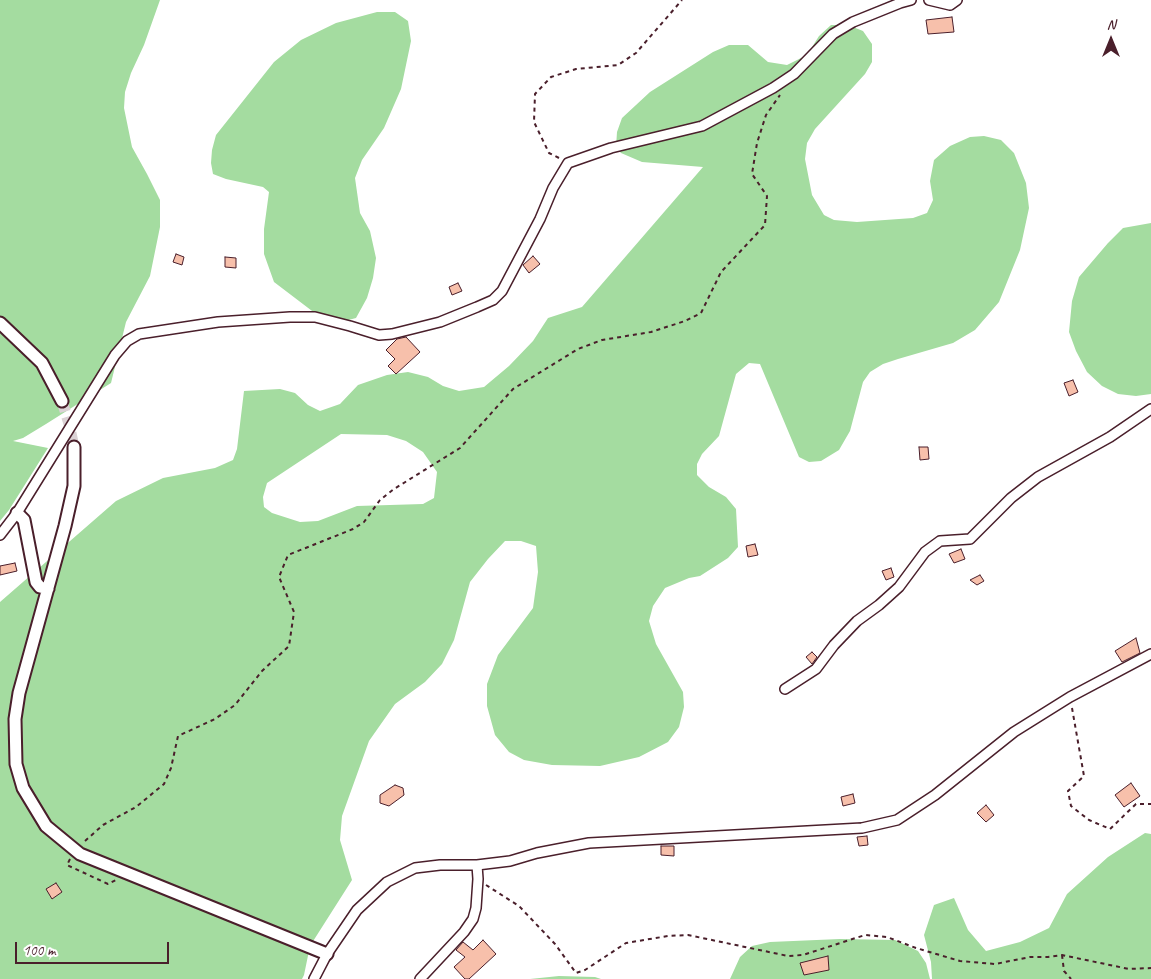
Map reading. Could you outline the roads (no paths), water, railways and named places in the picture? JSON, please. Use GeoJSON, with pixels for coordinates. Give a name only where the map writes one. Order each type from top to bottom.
{"type":"FeatureCollection","features":[{"type":"Feature","properties":{"kind":"street"},"geometry":{"type":"LineString","coordinates":[[0,535],[17,513],[115,354],[127,341],[139,334],[218,322],[298,317],[315,317],[379,335],[392,334],[440,322],[478,307],[493,300],[502,291],[568,163],[612,148],[702,126],[759,96],[794,74],[833,34],[853,22],[911,0]]}},
{"type":"Feature","properties":{"kind":"street"},"geometry":{"type":"LineString","coordinates":[[929,0],[950,5],[957,0]]}},
{"type":"Feature","properties":{"kind":"street"},"geometry":{"type":"LineString","coordinates":[[0,323],[42,363],[62,401]]}},
{"type":"Feature","properties":{"kind":"street"},"geometry":{"type":"LineString","coordinates":[[785,689],[816,669],[834,645],[857,621],[879,605],[898,587],[926,552],[940,541],[970,540],[1011,498],[1038,477],[1110,437],[1151,410]]}},
{"type":"Feature","properties":{"kind":"street"},"geometry":{"type":"LineString","coordinates":[[74,447],[74,486],[22,685],[15,719],[16,764],[23,788],[46,826],[80,854],[328,954]]}},
{"type":"Feature","properties":{"kind":"street"},"geometry":{"type":"LineString","coordinates":[[17,513],[24,520],[36,582],[40,587],[48,589]]}},
{"type":"Feature","properties":{"kind":"street"},"geometry":{"type":"LineString","coordinates":[[314,979],[328,954],[358,910],[387,882],[415,868],[440,864],[477,864],[510,861],[537,853],[589,844],[862,828],[896,820],[935,795],[1014,732],[1070,697],[1151,654]]}},
{"type":"Feature","properties":{"kind":"street"},"geometry":{"type":"LineString","coordinates":[[420,979],[464,932],[473,919],[476,908],[477,864]]}},
{"type":"Feature","properties":{"kind":"tunnel"},"geometry":{"type":"LineString","coordinates":[[62,401],[74,447]]}}]}
